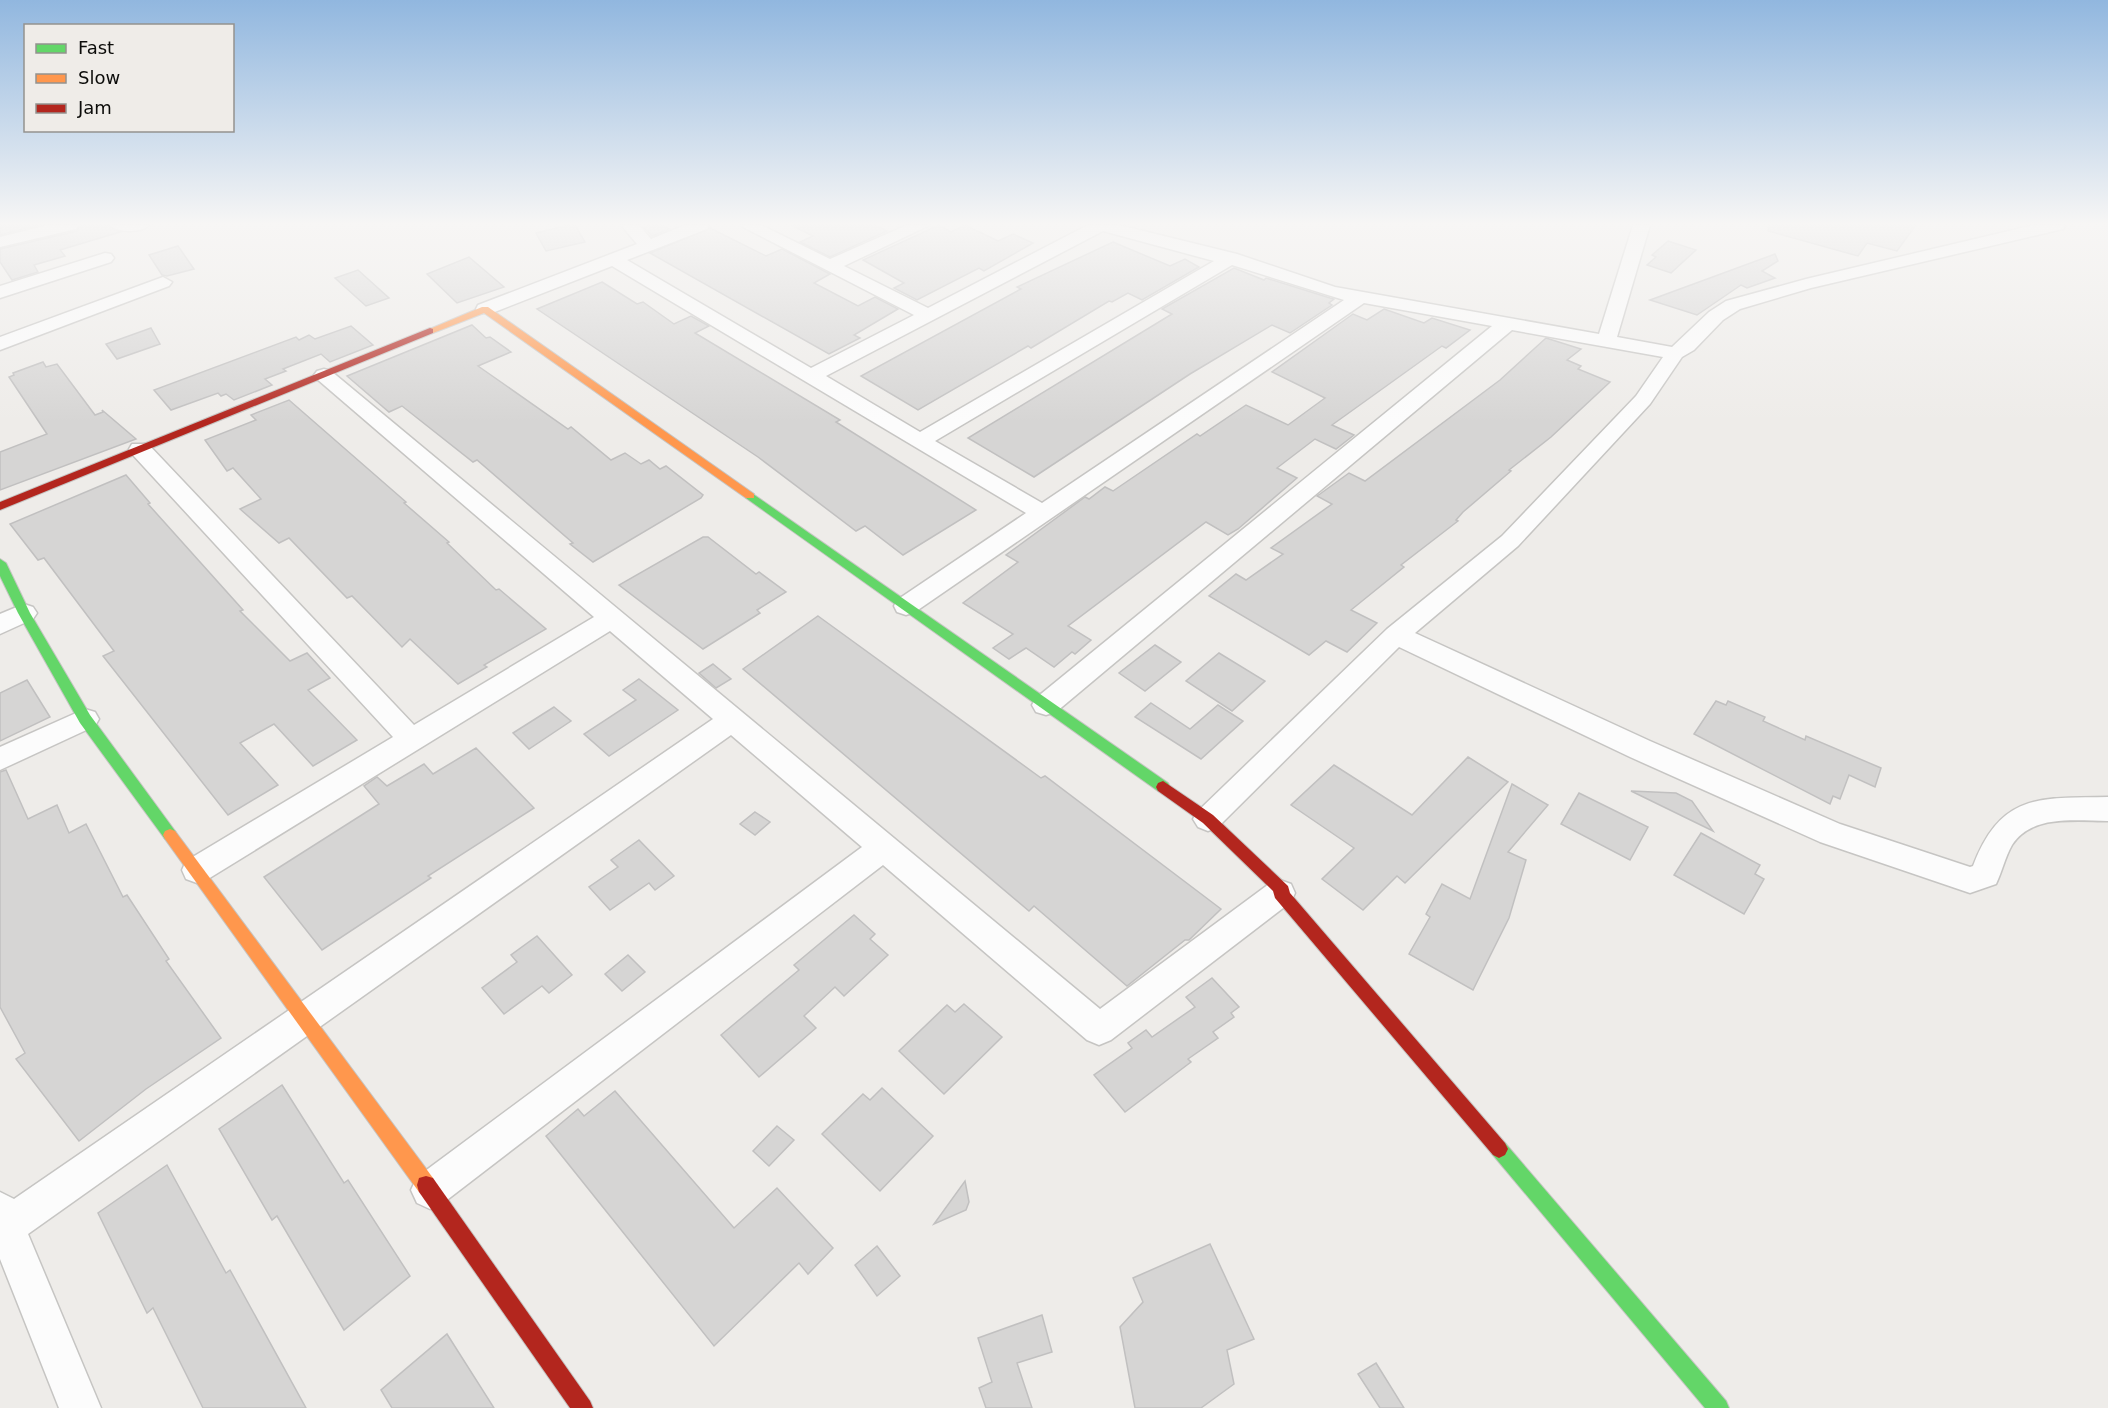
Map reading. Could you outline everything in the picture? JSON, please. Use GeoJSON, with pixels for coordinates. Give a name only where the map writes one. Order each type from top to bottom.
{"type":"FeatureCollection","features":[{"type":"Feature","properties":{"kind":"street"},"geometry":{"type":"LineString","coordinates":[[0,344],[140,291]]}},
{"type":"Feature","properties":{"kind":"street"},"geometry":{"type":"LineString","coordinates":[[0,506],[534,291]]}},
{"type":"Feature","properties":{"kind":"street"},"geometry":{"type":"LineString","coordinates":[[668,291],[1042,513]]}},
{"type":"Feature","properties":{"kind":"street"},"geometry":{"type":"LineString","coordinates":[[879,291],[928,315]]}},
{"type":"Feature","properties":{"kind":"street"},"geometry":{"type":"LineString","coordinates":[[813,375],[975,291]]}},
{"type":"Feature","properties":{"kind":"street"},"geometry":{"type":"LineString","coordinates":[[921,440],[1176,291]]}},
{"type":"Feature","properties":{"kind":"street"},"geometry":{"type":"LineString","coordinates":[[1327,291],[1675,353]]}},
{"type":"Feature","properties":{"kind":"street"},"geometry":{"type":"LineString","coordinates":[[1606,341],[1622,291]]}},
{"type":"Feature","properties":{"kind":"street"},"geometry":{"type":"LineString","coordinates":[[1208,819],[1396,634],[1510,541],[1643,400],[1675,353],[1687,346],[1716,316],[1733,305],[1783,291]]}},
{"type":"Feature","properties":{"kind":"street"},"geometry":{"type":"LineString","coordinates":[[906,606],[1361,297]]}},
{"type":"Feature","properties":{"kind":"street"},"geometry":{"type":"LineString","coordinates":[[324,375],[1099,1029],[1283,891],[1208,819],[485,309]]}},
{"type":"Feature","properties":{"kind":"street"},"geometry":{"type":"LineString","coordinates":[[1046,705],[1508,323]]}},
{"type":"Feature","properties":{"kind":"street"},"geometry":{"type":"LineString","coordinates":[[140,449],[411,739]]}},
{"type":"Feature","properties":{"kind":"street"},"geometry":{"type":"LineString","coordinates":[[0,563],[24,613],[85,718],[430,1190],[583,1408]]}},
{"type":"Feature","properties":{"kind":"street"},"geometry":{"type":"LineString","coordinates":[[0,625],[24,613]]}},
{"type":"Feature","properties":{"kind":"street"},"geometry":{"type":"LineString","coordinates":[[197,870],[612,618]]}},
{"type":"Feature","properties":{"kind":"street"},"geometry":{"type":"LineString","coordinates":[[1396,634],[1640,749],[1830,833],[1970,880],[1985,875],[2007,829],[2025,818],[2051,810],[2108,809]]}},
{"type":"Feature","properties":{"kind":"street"},"geometry":{"type":"LineString","coordinates":[[0,759],[85,718]]}},
{"type":"Feature","properties":{"kind":"street"},"geometry":{"type":"LineString","coordinates":[[80,1408],[2,1222],[305,1017],[732,720]]}},
{"type":"Feature","properties":{"kind":"street"},"geometry":{"type":"LineString","coordinates":[[430,1190],[884,848]]}},
{"type":"Feature","properties":{"kind":"street"},"geometry":{"type":"LineString","coordinates":[[1280,893],[1719,1408]]}},
{"type":"Feature","properties":{"kind":"building"},"geometry":{"type":"Polygon","coordinates":[[[349,291],[381,291],[389,298],[366,306],[349,291]]]}},
{"type":"Feature","properties":{"kind":"building"},"geometry":{"type":"Polygon","coordinates":[[[444,291],[493,291],[457,303],[444,291]]]}},
{"type":"Feature","properties":{"kind":"building"},"geometry":{"type":"Polygon","coordinates":[[[581,291],[616,291],[637,304],[643,302],[674,324],[691,316],[709,326],[695,333],[840,420],[836,422],[976,510],[903,555],[865,526],[856,531],[758,457],[537,309],[581,291]]]}},
{"type":"Feature","properties":{"kind":"building"},"geometry":{"type":"Polygon","coordinates":[[[717,291],[829,291],[858,306],[875,297],[898,309],[854,335],[860,338],[829,354],[717,291]]]}},
{"type":"Feature","properties":{"kind":"building"},"geometry":{"type":"Polygon","coordinates":[[[899,291],[935,291],[917,300],[899,291]]]}},
{"type":"Feature","properties":{"kind":"building"},"geometry":{"type":"Polygon","coordinates":[[[1018,291],[1158,291],[1142,300],[1128,293],[1112,302],[1109,301],[1031,348],[1028,346],[918,410],[861,376],[1018,291]]]}},
{"type":"Feature","properties":{"kind":"building"},"geometry":{"type":"Polygon","coordinates":[[[1194,291],[1307,291],[1334,299],[1329,303],[1332,305],[1290,333],[1272,325],[1190,374],[1034,477],[968,438],[1172,314],[1162,309],[1194,291]]]}},
{"type":"Feature","properties":{"kind":"building"},"geometry":{"type":"Polygon","coordinates":[[[1675,291],[1733,291],[1697,315],[1650,300],[1675,291]]]}},
{"type":"Feature","properties":{"kind":"building"},"geometry":{"type":"Polygon","coordinates":[[[1384,309],[1424,323],[1432,318],[1470,330],[1446,348],[1442,346],[1332,425],[1354,435],[1336,449],[1315,439],[1277,468],[1297,478],[1238,529],[1228,535],[1206,522],[1068,626],[1091,640],[1075,654],[1072,652],[1054,667],[1026,648],[1009,659],[993,648],[1013,634],[963,603],[1018,562],[1006,555],[1085,497],[1089,499],[1105,487],[1113,491],[1197,434],[1200,436],[1246,405],[1288,425],[1325,398],[1272,372],[1353,314],[1367,320],[1384,309]]]}},
{"type":"Feature","properties":{"kind":"building"},"geometry":{"type":"Polygon","coordinates":[[[472,325],[486,338],[490,337],[511,352],[478,366],[568,429],[571,427],[611,460],[625,453],[641,464],[649,460],[660,469],[666,466],[703,495],[701,498],[593,562],[477,460],[473,462],[402,406],[389,412],[347,376],[472,325]]]}},
{"type":"Feature","properties":{"kind":"building"},"geometry":{"type":"Polygon","coordinates":[[[351,326],[373,345],[330,362],[321,354],[283,369],[286,371],[265,379],[272,385],[234,400],[226,394],[221,396],[218,393],[171,410],[154,390],[296,337],[299,340],[309,335],[315,339],[351,326]]]}},
{"type":"Feature","properties":{"kind":"building"},"geometry":{"type":"Polygon","coordinates":[[[151,328],[160,344],[117,359],[106,344],[151,328]]]}},
{"type":"Feature","properties":{"kind":"building"},"geometry":{"type":"Polygon","coordinates":[[[1546,338],[1581,349],[1567,360],[1581,366],[1578,369],[1610,382],[1551,437],[1509,470],[1511,471],[1463,512],[1456,520],[1458,521],[1401,565],[1404,567],[1351,610],[1377,623],[1347,652],[1326,641],[1309,655],[1209,596],[1236,574],[1246,580],[1283,554],[1271,548],[1332,504],[1317,496],[1349,473],[1365,481],[1500,380],[1546,338]]]}},
{"type":"Feature","properties":{"kind":"building"},"geometry":{"type":"Polygon","coordinates":[[[43,362],[46,367],[57,364],[95,415],[103,412],[102,410],[136,439],[0,490],[0,452],[47,434],[9,377],[14,375],[13,373],[43,362]]]}},
{"type":"Feature","properties":{"kind":"building"},"geometry":{"type":"Polygon","coordinates":[[[289,400],[406,502],[404,503],[449,542],[447,543],[496,590],[499,589],[546,629],[484,665],[487,667],[458,684],[410,639],[402,647],[352,596],[347,598],[289,538],[279,543],[240,509],[261,499],[233,468],[227,471],[205,440],[256,420],[251,415],[289,400]]]}},
{"type":"Feature","properties":{"kind":"building"},"geometry":{"type":"Polygon","coordinates":[[[126,475],[150,503],[148,504],[243,610],[240,611],[290,661],[307,653],[330,678],[308,690],[357,740],[313,766],[274,724],[240,743],[278,785],[228,815],[103,656],[114,651],[44,558],[38,560],[10,524],[126,475]]]}},
{"type":"Feature","properties":{"kind":"building"},"geometry":{"type":"Polygon","coordinates":[[[703,537],[708,537],[756,574],[759,572],[786,592],[757,610],[760,613],[703,649],[619,585],[703,537]]]}},
{"type":"Feature","properties":{"kind":"building"},"geometry":{"type":"Polygon","coordinates":[[[818,616],[1041,778],[1045,776],[1221,909],[1189,940],[1185,940],[1127,986],[1034,906],[1029,911],[743,669],[818,616]]]}},
{"type":"Feature","properties":{"kind":"building"},"geometry":{"type":"Polygon","coordinates":[[[1155,645],[1181,662],[1145,691],[1119,673],[1155,645]]]}},
{"type":"Feature","properties":{"kind":"building"},"geometry":{"type":"Polygon","coordinates":[[[1219,653],[1265,681],[1232,711],[1186,681],[1219,653]]]}},
{"type":"Feature","properties":{"kind":"building"},"geometry":{"type":"Polygon","coordinates":[[[713,664],[731,679],[716,688],[699,673],[713,664]]]}},
{"type":"Feature","properties":{"kind":"building"},"geometry":{"type":"Polygon","coordinates":[[[639,679],[678,710],[609,756],[584,734],[636,700],[623,690],[639,679]]]}},
{"type":"Feature","properties":{"kind":"building"},"geometry":{"type":"Polygon","coordinates":[[[27,680],[50,717],[0,741],[0,693],[27,680]]]}},
{"type":"Feature","properties":{"kind":"building"},"geometry":{"type":"Polygon","coordinates":[[[1716,701],[1726,705],[1728,701],[1765,717],[1763,721],[1805,740],[1806,736],[1881,768],[1875,787],[1849,775],[1840,799],[1833,796],[1830,804],[1694,734],[1716,701]]]}},
{"type":"Feature","properties":{"kind":"building"},"geometry":{"type":"Polygon","coordinates":[[[1151,703],[1190,729],[1218,705],[1243,721],[1201,759],[1135,717],[1151,703]]]}},
{"type":"Feature","properties":{"kind":"building"},"geometry":{"type":"Polygon","coordinates":[[[554,707],[571,721],[529,749],[513,733],[554,707]]]}},
{"type":"Feature","properties":{"kind":"building"},"geometry":{"type":"Polygon","coordinates":[[[476,748],[534,808],[428,876],[431,878],[322,950],[264,877],[379,804],[364,786],[377,777],[387,786],[424,764],[433,774],[476,748]]]}},
{"type":"Feature","properties":{"kind":"building"},"geometry":{"type":"Polygon","coordinates":[[[1468,757],[1508,782],[1405,883],[1397,876],[1363,910],[1322,879],[1354,848],[1291,805],[1334,765],[1412,815],[1468,757]]]}},
{"type":"Feature","properties":{"kind":"building"},"geometry":{"type":"Polygon","coordinates":[[[6,770],[28,819],[57,805],[69,833],[86,824],[123,897],[127,895],[169,959],[166,961],[221,1038],[146,1089],[79,1141],[16,1059],[25,1053],[0,1007],[0,772],[6,770]]]}},
{"type":"Feature","properties":{"kind":"building"},"geometry":{"type":"Polygon","coordinates":[[[1512,784],[1548,805],[1508,852],[1526,860],[1509,918],[1473,990],[1409,954],[1430,917],[1426,914],[1442,884],[1470,899],[1512,784]]]}},
{"type":"Feature","properties":{"kind":"building"},"geometry":{"type":"Polygon","coordinates":[[[1631,791],[1676,793],[1692,801],[1713,831],[1631,791]]]}},
{"type":"Feature","properties":{"kind":"building"},"geometry":{"type":"Polygon","coordinates":[[[1579,793],[1648,827],[1630,860],[1561,824],[1579,793]]]}},
{"type":"Feature","properties":{"kind":"building"},"geometry":{"type":"Polygon","coordinates":[[[755,812],[770,822],[755,835],[740,824],[755,812]]]}},
{"type":"Feature","properties":{"kind":"building"},"geometry":{"type":"Polygon","coordinates":[[[1701,833],[1760,865],[1755,874],[1764,879],[1744,914],[1674,875],[1701,833]]]}},
{"type":"Feature","properties":{"kind":"building"},"geometry":{"type":"Polygon","coordinates":[[[639,840],[674,876],[655,890],[649,883],[610,910],[589,887],[618,867],[611,860],[639,840]]]}},
{"type":"Feature","properties":{"kind":"building"},"geometry":{"type":"Polygon","coordinates":[[[854,915],[875,934],[870,939],[888,955],[844,996],[835,987],[804,1016],[816,1028],[759,1077],[721,1035],[799,970],[794,965],[854,915]]]}},
{"type":"Feature","properties":{"kind":"building"},"geometry":{"type":"Polygon","coordinates":[[[537,936],[572,975],[549,993],[542,986],[504,1014],[482,988],[517,962],[511,955],[537,936]]]}},
{"type":"Feature","properties":{"kind":"building"},"geometry":{"type":"Polygon","coordinates":[[[628,955],[645,972],[622,991],[605,974],[628,955]]]}},
{"type":"Feature","properties":{"kind":"building"},"geometry":{"type":"Polygon","coordinates":[[[1212,978],[1239,1007],[1231,1013],[1234,1017],[1213,1032],[1218,1038],[1188,1059],[1191,1062],[1125,1112],[1094,1075],[1132,1048],[1128,1043],[1146,1030],[1152,1037],[1195,1007],[1186,997],[1212,978]]]}},
{"type":"Feature","properties":{"kind":"building"},"geometry":{"type":"Polygon","coordinates":[[[964,1004],[1002,1037],[944,1094],[899,1051],[947,1005],[955,1012],[964,1004]]]}},
{"type":"Feature","properties":{"kind":"building"},"geometry":{"type":"Polygon","coordinates":[[[282,1085],[344,1183],[348,1180],[410,1276],[344,1330],[277,1216],[272,1220],[219,1129],[282,1085]]]}},
{"type":"Feature","properties":{"kind":"building"},"geometry":{"type":"Polygon","coordinates":[[[882,1088],[933,1136],[880,1191],[822,1134],[863,1094],[870,1100],[882,1088]]]}},
{"type":"Feature","properties":{"kind":"building"},"geometry":{"type":"Polygon","coordinates":[[[615,1091],[734,1228],[777,1188],[833,1248],[808,1274],[799,1263],[714,1346],[546,1136],[578,1109],[584,1116],[615,1091]]]}},
{"type":"Feature","properties":{"kind":"building"},"geometry":{"type":"Polygon","coordinates":[[[777,1126],[794,1140],[769,1166],[753,1151],[777,1126]]]}},
{"type":"Feature","properties":{"kind":"building"},"geometry":{"type":"Polygon","coordinates":[[[167,1165],[226,1273],[230,1270],[306,1408],[203,1408],[153,1308],[147,1313],[98,1213],[167,1165]]]}},
{"type":"Feature","properties":{"kind":"building"},"geometry":{"type":"Polygon","coordinates":[[[965,1181],[969,1202],[966,1210],[934,1224],[965,1181]]]}},
{"type":"Feature","properties":{"kind":"building"},"geometry":{"type":"Polygon","coordinates":[[[1210,1244],[1254,1339],[1227,1350],[1234,1384],[1201,1408],[1135,1408],[1120,1327],[1143,1302],[1133,1278],[1210,1244]]]}},
{"type":"Feature","properties":{"kind":"building"},"geometry":{"type":"Polygon","coordinates":[[[877,1246],[900,1276],[877,1296],[855,1265],[877,1246]]]}},
{"type":"Feature","properties":{"kind":"building"},"geometry":{"type":"Polygon","coordinates":[[[1042,1315],[1052,1352],[1017,1363],[1032,1408],[986,1408],[979,1388],[992,1382],[978,1338],[1042,1315]]]}},
{"type":"Feature","properties":{"kind":"building"},"geometry":{"type":"Polygon","coordinates":[[[447,1334],[494,1408],[392,1408],[381,1390],[447,1334]]]}},
{"type":"Feature","properties":{"kind":"building"},"geometry":{"type":"Polygon","coordinates":[[[1376,1363],[1404,1408],[1380,1408],[1358,1374],[1376,1363]]]}},
{"type":"Feature","properties":{"kind":"traffic: fast"},"geometry":{"type":"LineString","coordinates":[[750,496],[1163,787]]}},
{"type":"Feature","properties":{"kind":"traffic: fast"},"geometry":{"type":"LineString","coordinates":[[0,563],[24,613],[85,719],[170,835]]}},
{"type":"Feature","properties":{"kind":"traffic: fast"},"geometry":{"type":"LineString","coordinates":[[1499,1149],[1719,1408]]}},
{"type":"Feature","properties":{"kind":"traffic: slow"},"geometry":{"type":"LineString","coordinates":[[430,331],[485,309],[750,496]]}},
{"type":"Feature","properties":{"kind":"traffic: slow"},"geometry":{"type":"LineString","coordinates":[[170,835],[426,1185]]}},
{"type":"Feature","properties":{"kind":"traffic: jam"},"geometry":{"type":"LineString","coordinates":[[0,506],[430,331]]}},
{"type":"Feature","properties":{"kind":"traffic: jam"},"geometry":{"type":"LineString","coordinates":[[1163,787],[1208,819],[1283,891],[1280,893],[1499,1149]]}},
{"type":"Feature","properties":{"kind":"traffic: jam"},"geometry":{"type":"LineString","coordinates":[[426,1185],[583,1408]]}}]}
